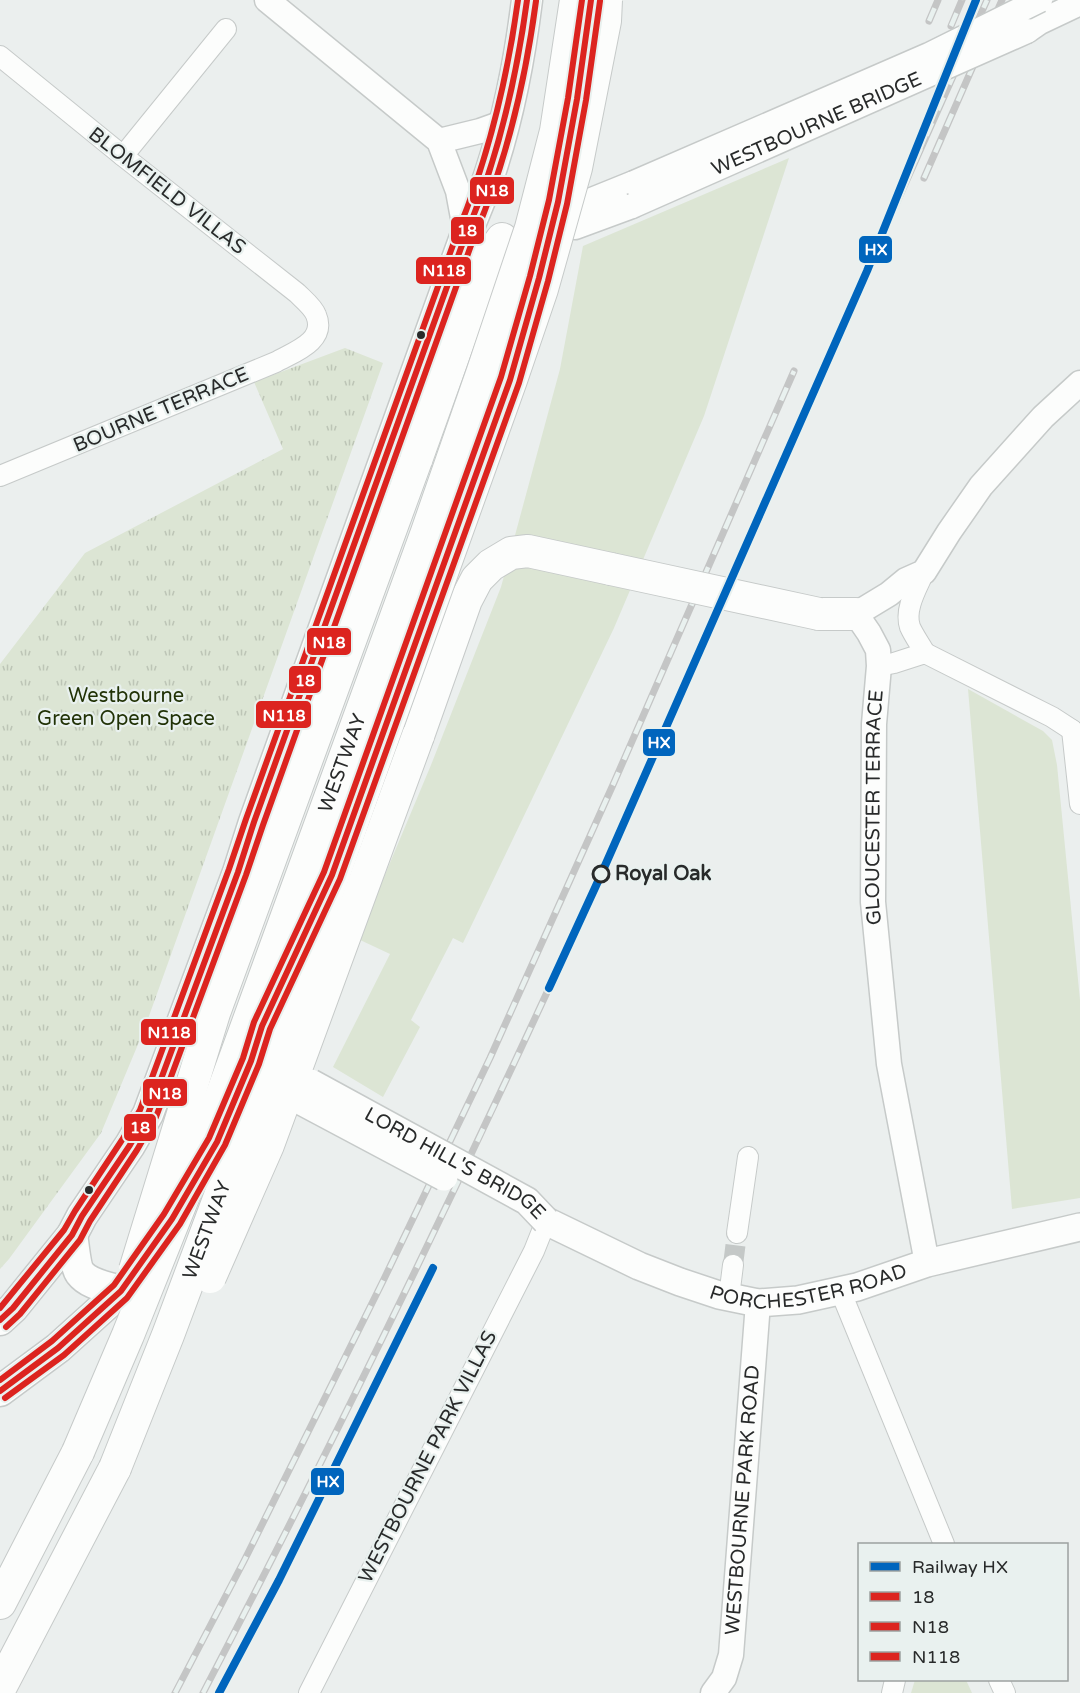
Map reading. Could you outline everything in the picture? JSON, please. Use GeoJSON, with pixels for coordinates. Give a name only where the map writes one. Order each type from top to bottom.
{"type":"FeatureCollection","features":[{"type":"Feature","properties":{"kind":"highway","name":"WESTWAY"},"geometry":{"type":"LineString","coordinates":[[0,1603],[78,1452],[128,1335],[202,1150],[427,532],[531,228],[556,131],[576,0]]}},
{"type":"Feature","properties":{"kind":"highway","name":"WESTWAY"},"geometry":{"type":"LineString","coordinates":[[0,1688],[115,1468],[229,1172],[538,301],[576,168],[605,21],[606,0]]}},
{"type":"Feature","properties":{"kind":"highway"},"geometry":{"type":"LineString","coordinates":[[78,1452],[214,1013],[484,270],[501,239]]}},
{"type":"Feature","properties":{"kind":"highway"},"geometry":{"type":"LineString","coordinates":[[115,1468],[188,1329],[268,1145],[466,600],[477,579],[491,565],[511,553],[528,551],[819,614],[856,614]]}},
{"type":"Feature","properties":{"kind":"main road"},"geometry":{"type":"LineString","coordinates":[[148,1114],[241,880],[466,234],[491,171],[506,122],[527,0]]}},
{"type":"Feature","properties":{"kind":"main road"},"geometry":{"type":"LineString","coordinates":[[0,1320],[13,1308],[72,1235],[82,1216],[130,1145],[157,1095],[184,1061]]}},
{"type":"Feature","properties":{"kind":"main road","name":"LORD HILL'S BRIDGE"},"geometry":{"type":"LineString","coordinates":[[307,1092],[519,1217],[546,1221]]}},
{"type":"Feature","properties":{"kind":"main road","name":"PORCHESTER ROAD"},"geometry":{"type":"LineString","coordinates":[[546,1221],[639,1266],[680,1282],[729,1297],[759,1303],[798,1300],[857,1287],[927,1263],[1080,1227]]}},
{"type":"Feature","properties":{"kind":"main road"},"geometry":{"type":"LineString","coordinates":[[0,1391],[58,1348],[114,1297],[80,1273],[72,1235]]}},
{"type":"Feature","properties":{"kind":"street"},"geometry":{"type":"LineString","coordinates":[[267,0],[440,141],[458,191],[466,234]]}},
{"type":"Feature","properties":{"kind":"street","name":"WESTBOURNE BRIDGE"},"geometry":{"type":"LineString","coordinates":[[579,215],[1027,31],[1040,22],[1048,7],[1080,3]]}},
{"type":"Feature","properties":{"kind":"street"},"geometry":{"type":"LineString","coordinates":[[123,156],[226,29]]}},
{"type":"Feature","properties":{"kind":"street","name":"BLOMFIELD VILLAS"},"geometry":{"type":"LineString","coordinates":[[0,56],[297,293],[316,314],[319,327],[317,334]]}},
{"type":"Feature","properties":{"kind":"street"},"geometry":{"type":"LineString","coordinates":[[440,141],[506,122]]}},
{"type":"Feature","properties":{"kind":"street","name":"BOURNE TERRACE"},"geometry":{"type":"LineString","coordinates":[[0,476],[276,362],[309,344],[317,334]]}},
{"type":"Feature","properties":{"kind":"street"},"geometry":{"type":"LineString","coordinates":[[1080,383],[1043,417],[981,486],[924,572],[910,606],[909,616],[910,627],[925,653],[1076,729],[1080,804]]}},
{"type":"Feature","properties":{"kind":"street"},"geometry":{"type":"LineString","coordinates":[[856,614],[889,594],[906,580],[924,572]]}},
{"type":"Feature","properties":{"kind":"street","name":"GLOUCESTER TERRACE"},"geometry":{"type":"LineString","coordinates":[[856,614],[870,633],[878,650],[879,666],[873,724],[873,902],[889,1064],[927,1263]]}},
{"type":"Feature","properties":{"kind":"street"},"geometry":{"type":"LineString","coordinates":[[879,666],[925,653]]}},
{"type":"Feature","properties":{"kind":"street"},"geometry":{"type":"LineString","coordinates":[[737,1233],[748,1157]]}},
{"type":"Feature","properties":{"kind":"street","name":"WESTBOURNE PARK VILLAS"},"geometry":{"type":"LineString","coordinates":[[309,1693],[534,1251],[546,1221]]}},
{"type":"Feature","properties":{"kind":"street"},"geometry":{"type":"LineString","coordinates":[[729,1297],[733,1265]]}},
{"type":"Feature","properties":{"kind":"street"},"geometry":{"type":"LineString","coordinates":[[840,1290],[943,1543]]}},
{"type":"Feature","properties":{"kind":"street","name":"WESTBOURNE PARK ROAD"},"geometry":{"type":"LineString","coordinates":[[713,1693],[724,1678],[731,1655],[759,1303]]}},
{"type":"Feature","properties":{"kind":"street"},"geometry":{"type":"LineString","coordinates":[[930,1543],[935,1523]]}},
{"type":"Feature","properties":{"kind":"green space"},"geometry":{"type":"Polygon","coordinates":[[[789,158],[704,416],[614,628],[463,943],[453,938],[411,1020],[420,1027],[383,1097],[333,1067],[390,954],[358,939],[431,765],[501,587],[560,369],[583,246],[789,158]]]}},
{"type":"Feature","properties":{"kind":"green space","name":"Westbourne Green Open Space"},"geometry":{"type":"Polygon","coordinates":[[[345,348],[383,363],[144,1030],[101,1133],[0,1269],[0,664],[85,553],[283,449],[254,382],[345,348]]]}},
{"type":"Feature","properties":{"kind":"green space"},"geometry":{"type":"Polygon","coordinates":[[[968,689],[1043,731],[1052,740],[1057,765],[1080,1000],[1080,1198],[1012,1209],[968,689]]]}},
{"type":"Feature","properties":{"kind":"green space"},"geometry":{"type":"Polygon","coordinates":[[[915,1681],[966,1681],[972,1693],[911,1693],[915,1681]]]}},
{"type":"Feature","properties":{"kind":"tunnel"},"geometry":{"type":"LineString","coordinates":[[733,1265],[737,1233]]}},
{"type":"Feature","properties":{"kind":"railway"},"geometry":{"type":"LineString","coordinates":[[929,21],[938,0]]}},
{"type":"Feature","properties":{"kind":"railway"},"geometry":{"type":"LineString","coordinates":[[951,26],[962,0]]}},
{"type":"Feature","properties":{"kind":"railway"},"geometry":{"type":"LineString","coordinates":[[881,238],[987,0]]}},
{"type":"Feature","properties":{"kind":"railway"},"geometry":{"type":"LineString","coordinates":[[924,178],[1002,0]]}},
{"type":"Feature","properties":{"kind":"railway"},"geometry":{"type":"LineString","coordinates":[[175,1693],[244,1561],[384,1279],[490,1058],[612,787],[794,371]]}},
{"type":"Feature","properties":{"kind":"railway"},"geometry":{"type":"LineString","coordinates":[[203,1693],[380,1343],[549,988]]}},
{"type":"Feature","properties":{"kind":"rail line","name":"HX"},"geometry":{"type":"LineString","coordinates":[[549,988],[867,271],[976,0]]}},
{"type":"Feature","properties":{"kind":"rail line","name":"HX"},"geometry":{"type":"LineString","coordinates":[[219,1693],[279,1580],[433,1268]]}},
{"type":"Feature","properties":{"kind":"transit line","name":"N118"},"geometry":{"type":"LineString","coordinates":[[0,1308],[64,1230],[140,1110],[479,175],[496,117],[518,0]]}},
{"type":"Feature","properties":{"kind":"transit line","name":"18"},"geometry":{"type":"LineString","coordinates":[[0,1320],[13,1308],[72,1235],[148,1114],[238,872],[254,822],[487,177],[511,90],[527,0]]}},
{"type":"Feature","properties":{"kind":"transit line","name":"N118"},"geometry":{"type":"LineString","coordinates":[[0,1380],[52,1341],[114,1285],[164,1214],[209,1138],[243,1058],[254,1022],[324,872],[501,377],[549,200],[568,98],[582,0]]}},
{"type":"Feature","properties":{"kind":"transit line","name":"18"},"geometry":{"type":"LineString","coordinates":[[0,1391],[58,1348],[121,1291],[172,1219],[217,1142],[251,1061],[262,1026],[332,875],[510,380],[558,202],[577,99],[591,0]]}},
{"type":"Feature","properties":{"kind":"transit line","name":"N18"},"geometry":{"type":"LineString","coordinates":[[6,1327],[20,1314],[80,1240],[156,1117],[246,875],[496,180],[520,92],[536,1]]}},
{"type":"Feature","properties":{"kind":"transit line","name":"N18"},"geometry":{"type":"LineString","coordinates":[[5,1398],[64,1355],[127,1298],[180,1224],[225,1145],[259,1064],[270,1029],[340,879],[519,383],[567,204],[586,100],[600,1]]}},
{"type":"Feature","properties":{"kind":"place","name":"Royal Oak"},"geometry":{"type":"Point","coordinates":[601,874]}}]}
